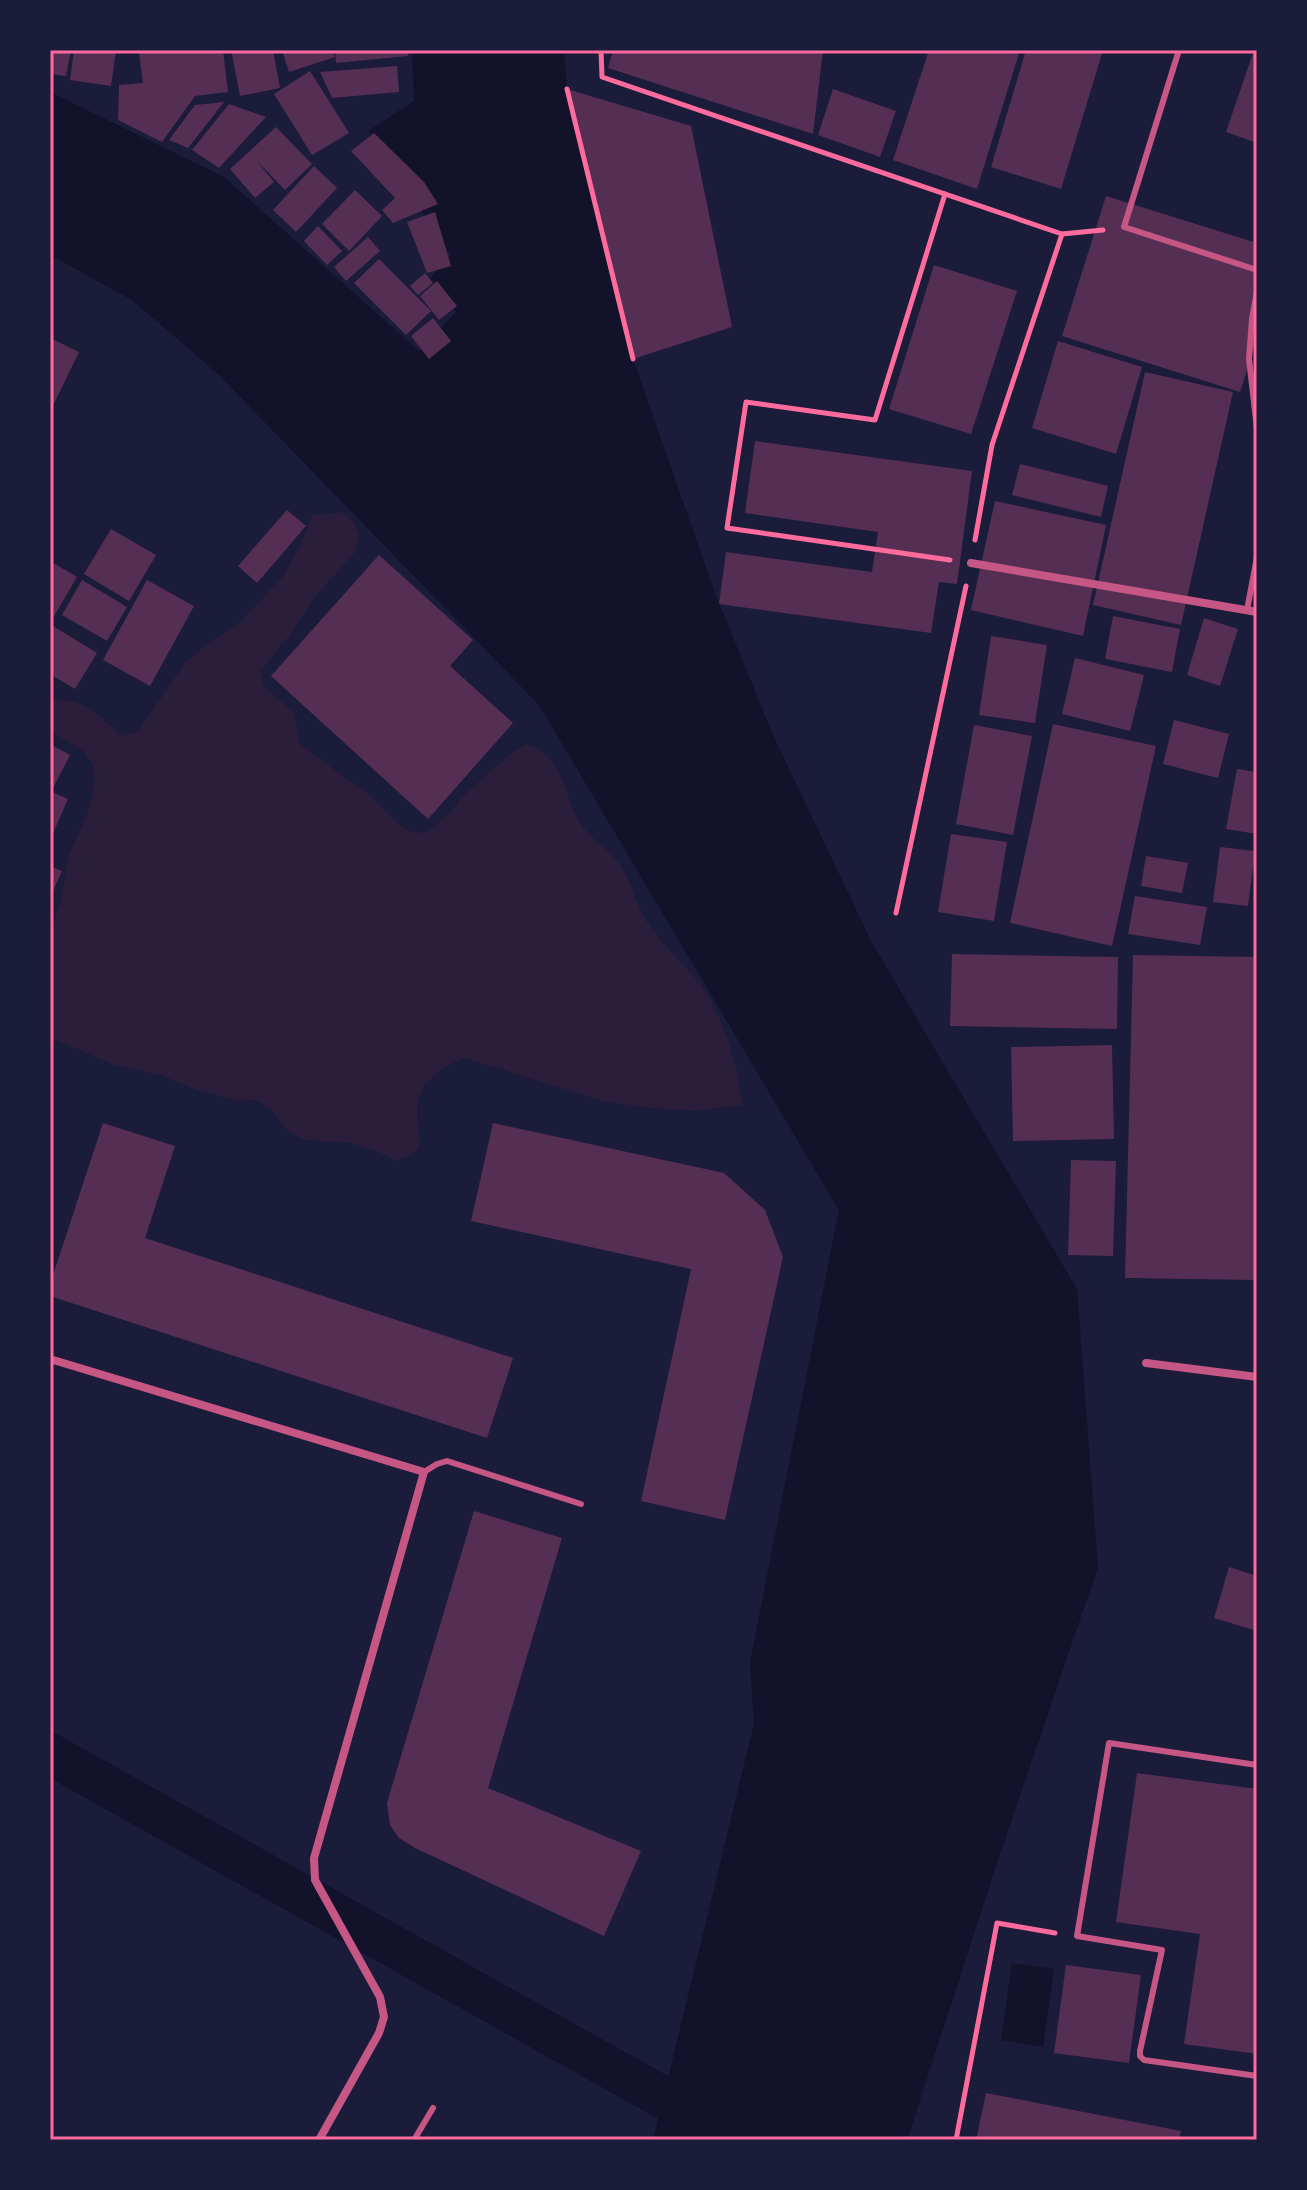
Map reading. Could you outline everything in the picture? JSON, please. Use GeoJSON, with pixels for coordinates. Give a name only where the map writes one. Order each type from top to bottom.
{"type":"FeatureCollection","features":[{"type":"Feature","properties":{"kind":"street"},"geometry":{"type":"LineString","coordinates":[[971,563],[1257,612]]}},
{"type":"Feature","properties":{"kind":"street"},"geometry":{"type":"LineString","coordinates":[[50,1359],[424,1472],[314,1858],[315,1880],[383,2007],[384,2017],[372,2046],[319,2140]]}},
{"type":"Feature","properties":{"kind":"street"},"geometry":{"type":"LineString","coordinates":[[1146,1363],[1257,1377]]}},
{"type":"Feature","properties":{"kind":"lane"},"geometry":{"type":"LineString","coordinates":[[1179,50],[1124,227],[1257,270]]}},
{"type":"Feature","properties":{"kind":"lane"},"geometry":{"type":"LineString","coordinates":[[1257,291],[1249,359],[1257,429]]}},
{"type":"Feature","properties":{"kind":"lane"},"geometry":{"type":"LineString","coordinates":[[1247,610],[1257,557]]}},
{"type":"Feature","properties":{"kind":"lane"},"geometry":{"type":"LineString","coordinates":[[424,1472],[447,1461],[581,1504]]}},
{"type":"Feature","properties":{"kind":"lane"},"geometry":{"type":"LineString","coordinates":[[1257,1765],[1109,1743],[1077,1936],[1162,1950],[1140,2051],[1144,2060],[1257,2076]]}},
{"type":"Feature","properties":{"kind":"lane"},"geometry":{"type":"LineString","coordinates":[[414,2140],[433,2108]]}},
{"type":"Feature","properties":{"kind":"path"},"geometry":{"type":"LineString","coordinates":[[601,50],[602,77],[1062,234],[1124,227]]}},
{"type":"Feature","properties":{"kind":"path"},"geometry":{"type":"LineString","coordinates":[[567,89],[633,359]]}},
{"type":"Feature","properties":{"kind":"path"},"geometry":{"type":"LineString","coordinates":[[945,194],[875,420],[746,402],[727,528],[971,563]]}},
{"type":"Feature","properties":{"kind":"path"},"geometry":{"type":"LineString","coordinates":[[896,913],[971,563],[992,445],[1062,234]]}},
{"type":"Feature","properties":{"kind":"path"},"geometry":{"type":"LineString","coordinates":[[956,2140],[997,1923],[1077,1936]]}},
{"type":"Feature","properties":{"kind":"shaded area"},"geometry":{"type":"Polygon","coordinates":[[[412,50],[564,50],[567,89],[633,359],[715,593],[772,733],[872,943],[1077,1289],[1098,1567],[907,2140],[653,2140],[754,1724],[750,1662],[839,1210],[539,705],[218,374],[132,300],[50,255],[50,92],[224,177],[419,351],[456,312],[430,278],[451,255],[368,131],[414,101],[412,50]]]}},
{"type":"Feature","properties":{"kind":"shaded area"},"geometry":{"type":"Polygon","coordinates":[[[341,512],[353,521],[359,535],[356,551],[314,598],[260,672],[264,687],[294,712],[300,744],[365,790],[398,823],[411,832],[427,833],[511,753],[527,744],[540,750],[556,767],[583,827],[620,865],[649,925],[711,1001],[731,1051],[742,1105],[696,1111],[602,1101],[466,1058],[441,1070],[426,1084],[418,1101],[418,1147],[407,1157],[395,1161],[351,1143],[305,1140],[290,1133],[270,1108],[256,1100],[240,1101],[195,1089],[163,1076],[115,1065],[56,1040],[50,1051],[50,930],[60,905],[69,855],[89,810],[95,779],[92,763],[82,750],[50,731],[50,698],[90,709],[121,736],[138,731],[185,663],[211,641],[239,624],[284,575],[312,515],[341,512]]]}},
{"type":"Feature","properties":{"kind":"shaded area"},"geometry":{"type":"Polygon","coordinates":[[[1012,1963],[1054,1969],[1043,2047],[1001,2040],[1012,1963]]]}},
{"type":"Feature","properties":{"kind":"building"},"geometry":{"type":"Polygon","coordinates":[[[50,50],[71,50],[66,76],[50,74],[50,50]]]}},
{"type":"Feature","properties":{"kind":"building"},"geometry":{"type":"Polygon","coordinates":[[[74,50],[116,50],[111,86],[70,80],[74,50]]]}},
{"type":"Feature","properties":{"kind":"building"},"geometry":{"type":"Polygon","coordinates":[[[223,50],[228,92],[195,96],[162,142],[118,120],[119,85],[143,83],[139,53],[223,50]]]}},
{"type":"Feature","properties":{"kind":"building"},"geometry":{"type":"Polygon","coordinates":[[[231,50],[273,50],[280,88],[240,96],[231,50]]]}},
{"type":"Feature","properties":{"kind":"building"},"geometry":{"type":"Polygon","coordinates":[[[282,50],[332,50],[335,57],[289,72],[282,50]]]}},
{"type":"Feature","properties":{"kind":"building"},"geometry":{"type":"Polygon","coordinates":[[[335,50],[408,50],[408,56],[336,63],[335,50]]]}},
{"type":"Feature","properties":{"kind":"building"},"geometry":{"type":"Polygon","coordinates":[[[613,50],[823,50],[813,134],[608,68],[613,50]]]}},
{"type":"Feature","properties":{"kind":"building"},"geometry":{"type":"Polygon","coordinates":[[[929,50],[1020,50],[977,189],[893,160],[929,50]]]}},
{"type":"Feature","properties":{"kind":"building"},"geometry":{"type":"Polygon","coordinates":[[[1026,50],[1103,50],[1061,189],[991,167],[1026,50]]]}},
{"type":"Feature","properties":{"kind":"building"},"geometry":{"type":"Polygon","coordinates":[[[1254,50],[1257,50],[1257,143],[1226,132],[1254,50]]]}},
{"type":"Feature","properties":{"kind":"building"},"geometry":{"type":"Polygon","coordinates":[[[397,66],[399,92],[332,98],[320,72],[397,66]]]}},
{"type":"Feature","properties":{"kind":"building"},"geometry":{"type":"Polygon","coordinates":[[[310,71],[349,133],[312,155],[274,94],[310,71]]]}},
{"type":"Feature","properties":{"kind":"building"},"geometry":{"type":"Polygon","coordinates":[[[567,89],[691,126],[732,327],[633,359],[567,89]]]}},
{"type":"Feature","properties":{"kind":"building"},"geometry":{"type":"Polygon","coordinates":[[[833,89],[896,111],[880,157],[818,135],[833,89]]]}},
{"type":"Feature","properties":{"kind":"building"},"geometry":{"type":"Polygon","coordinates":[[[224,102],[188,148],[169,140],[195,105],[224,102]]]}},
{"type":"Feature","properties":{"kind":"building"},"geometry":{"type":"Polygon","coordinates":[[[229,104],[266,117],[219,168],[192,150],[229,104]]]}},
{"type":"Feature","properties":{"kind":"building"},"geometry":{"type":"Polygon","coordinates":[[[276,127],[312,164],[285,190],[256,160],[274,182],[255,198],[230,169],[276,127]]]}},
{"type":"Feature","properties":{"kind":"building"},"geometry":{"type":"Polygon","coordinates":[[[374,133],[424,182],[438,204],[393,223],[382,210],[395,198],[351,151],[374,133]]]}},
{"type":"Feature","properties":{"kind":"building"},"geometry":{"type":"Polygon","coordinates":[[[314,166],[337,188],[296,232],[273,210],[314,166]]]}},
{"type":"Feature","properties":{"kind":"building"},"geometry":{"type":"Polygon","coordinates":[[[355,190],[382,216],[349,251],[322,224],[355,190]]]}},
{"type":"Feature","properties":{"kind":"building"},"geometry":{"type":"Polygon","coordinates":[[[1106,196],[1257,243],[1257,339],[1240,392],[1062,336],[1106,196]]]}},
{"type":"Feature","properties":{"kind":"building"},"geometry":{"type":"Polygon","coordinates":[[[435,212],[451,266],[427,273],[407,222],[435,212]]]}},
{"type":"Feature","properties":{"kind":"building"},"geometry":{"type":"Polygon","coordinates":[[[318,226],[342,251],[327,265],[304,241],[318,226]]]}},
{"type":"Feature","properties":{"kind":"building"},"geometry":{"type":"Polygon","coordinates":[[[368,237],[380,251],[346,281],[334,267],[368,237]]]}},
{"type":"Feature","properties":{"kind":"building"},"geometry":{"type":"Polygon","coordinates":[[[379,259],[431,311],[406,335],[354,283],[379,259]]]}},
{"type":"Feature","properties":{"kind":"building"},"geometry":{"type":"Polygon","coordinates":[[[934,265],[1017,291],[971,434],[889,409],[934,265]]]}},
{"type":"Feature","properties":{"kind":"building"},"geometry":{"type":"Polygon","coordinates":[[[425,273],[433,283],[418,295],[410,286],[425,273]]]}},
{"type":"Feature","properties":{"kind":"building"},"geometry":{"type":"Polygon","coordinates":[[[437,281],[457,306],[439,320],[420,296],[437,281]]]}},
{"type":"Feature","properties":{"kind":"building"},"geometry":{"type":"Polygon","coordinates":[[[433,318],[451,341],[429,359],[411,336],[433,318]]]}},
{"type":"Feature","properties":{"kind":"building"},"geometry":{"type":"Polygon","coordinates":[[[50,338],[79,352],[50,412],[50,338]]]}},
{"type":"Feature","properties":{"kind":"building"},"geometry":{"type":"Polygon","coordinates":[[[1058,341],[1142,367],[1116,454],[1032,428],[1058,341]]]}},
{"type":"Feature","properties":{"kind":"building"},"geometry":{"type":"Polygon","coordinates":[[[1145,372],[1233,392],[1181,625],[1093,605],[1145,372]]]}},
{"type":"Feature","properties":{"kind":"building"},"geometry":{"type":"Polygon","coordinates":[[[755,441],[972,471],[957,584],[939,582],[931,633],[719,604],[726,552],[872,572],[878,532],[745,513],[755,441]]]}},
{"type":"Feature","properties":{"kind":"building"},"geometry":{"type":"Polygon","coordinates":[[[1020,464],[1108,486],[1101,517],[1012,495],[1020,464]]]}},
{"type":"Feature","properties":{"kind":"building"},"geometry":{"type":"Polygon","coordinates":[[[995,501],[1106,525],[1083,636],[971,610],[995,501]]]}},
{"type":"Feature","properties":{"kind":"building"},"geometry":{"type":"Polygon","coordinates":[[[287,510],[306,526],[257,583],[238,566],[287,510]]]}},
{"type":"Feature","properties":{"kind":"building"},"geometry":{"type":"Polygon","coordinates":[[[111,529],[156,555],[129,601],[84,574],[111,529]]]}},
{"type":"Feature","properties":{"kind":"building"},"geometry":{"type":"Polygon","coordinates":[[[379,555],[473,640],[450,666],[513,723],[428,819],[271,676],[379,555]]]}},
{"type":"Feature","properties":{"kind":"building"},"geometry":{"type":"Polygon","coordinates":[[[50,561],[77,577],[50,623],[50,561]]]}},
{"type":"Feature","properties":{"kind":"building"},"geometry":{"type":"Polygon","coordinates":[[[82,580],[127,607],[107,641],[62,615],[82,580]]]}},
{"type":"Feature","properties":{"kind":"building"},"geometry":{"type":"Polygon","coordinates":[[[147,580],[194,606],[150,686],[103,660],[147,580]]]}},
{"type":"Feature","properties":{"kind":"building"},"geometry":{"type":"Polygon","coordinates":[[[1113,616],[1180,629],[1172,672],[1105,659],[1113,616]]]}},
{"type":"Feature","properties":{"kind":"building"},"geometry":{"type":"Polygon","coordinates":[[[1204,618],[1238,629],[1220,686],[1187,675],[1204,618]]]}},
{"type":"Feature","properties":{"kind":"building"},"geometry":{"type":"Polygon","coordinates":[[[53,626],[97,653],[75,689],[50,674],[50,631],[53,626]]]}},
{"type":"Feature","properties":{"kind":"building"},"geometry":{"type":"Polygon","coordinates":[[[991,636],[1047,645],[1035,723],[979,715],[991,636]]]}},
{"type":"Feature","properties":{"kind":"building"},"geometry":{"type":"Polygon","coordinates":[[[1075,658],[1144,675],[1130,731],[1062,714],[1075,658]]]}},
{"type":"Feature","properties":{"kind":"building"},"geometry":{"type":"Polygon","coordinates":[[[1174,720],[1229,734],[1218,778],[1163,764],[1174,720]]]}},
{"type":"Feature","properties":{"kind":"building"},"geometry":{"type":"Polygon","coordinates":[[[1053,724],[1156,746],[1112,946],[1010,923],[1053,724]]]}},
{"type":"Feature","properties":{"kind":"building"},"geometry":{"type":"Polygon","coordinates":[[[974,725],[1032,736],[1013,835],[956,824],[974,725]]]}},
{"type":"Feature","properties":{"kind":"building"},"geometry":{"type":"Polygon","coordinates":[[[50,744],[70,755],[53,788],[50,786],[50,744]]]}},
{"type":"Feature","properties":{"kind":"building"},"geometry":{"type":"Polygon","coordinates":[[[1237,769],[1257,772],[1257,834],[1226,829],[1237,769]]]}},
{"type":"Feature","properties":{"kind":"building"},"geometry":{"type":"Polygon","coordinates":[[[50,791],[68,799],[50,840],[50,791]]]}},
{"type":"Feature","properties":{"kind":"building"},"geometry":{"type":"Polygon","coordinates":[[[951,834],[1007,842],[994,921],[938,912],[951,834]]]}},
{"type":"Feature","properties":{"kind":"building"},"geometry":{"type":"Polygon","coordinates":[[[1220,847],[1255,851],[1248,906],[1213,902],[1220,847]]]}},
{"type":"Feature","properties":{"kind":"building"},"geometry":{"type":"Polygon","coordinates":[[[1146,856],[1188,863],[1182,893],[1141,886],[1146,856]]]}},
{"type":"Feature","properties":{"kind":"building"},"geometry":{"type":"Polygon","coordinates":[[[50,866],[62,871],[50,898],[50,866]]]}},
{"type":"Feature","properties":{"kind":"building"},"geometry":{"type":"Polygon","coordinates":[[[1135,896],[1207,907],[1200,945],[1128,934],[1135,896]]]}},
{"type":"Feature","properties":{"kind":"building"},"geometry":{"type":"Polygon","coordinates":[[[952,954],[1118,957],[1117,1029],[950,1026],[952,954]]]}},
{"type":"Feature","properties":{"kind":"building"},"geometry":{"type":"Polygon","coordinates":[[[1133,955],[1257,957],[1257,1280],[1125,1278],[1133,955]]]}},
{"type":"Feature","properties":{"kind":"building"},"geometry":{"type":"Polygon","coordinates":[[[1112,1045],[1114,1139],[1013,1141],[1011,1047],[1112,1045]]]}},
{"type":"Feature","properties":{"kind":"building"},"geometry":{"type":"Polygon","coordinates":[[[103,1123],[175,1146],[145,1238],[513,1358],[487,1438],[50,1296],[50,1284],[103,1123]]]}},
{"type":"Feature","properties":{"kind":"building"},"geometry":{"type":"Polygon","coordinates":[[[493,1123],[724,1173],[765,1210],[783,1257],[725,1520],[641,1501],[691,1269],[471,1221],[493,1123]]]}},
{"type":"Feature","properties":{"kind":"building"},"geometry":{"type":"Polygon","coordinates":[[[1071,1160],[1116,1161],[1113,1256],[1068,1255],[1071,1160]]]}},
{"type":"Feature","properties":{"kind":"building"},"geometry":{"type":"Polygon","coordinates":[[[474,1511],[562,1538],[488,1788],[641,1851],[604,1936],[415,1848],[399,1838],[390,1825],[387,1803],[474,1511]]]}},
{"type":"Feature","properties":{"kind":"building"},"geometry":{"type":"Polygon","coordinates":[[[1229,1567],[1257,1576],[1257,1631],[1214,1618],[1229,1567]]]}},
{"type":"Feature","properties":{"kind":"building"},"geometry":{"type":"Polygon","coordinates":[[[1137,1773],[1257,1789],[1257,2054],[1184,2044],[1200,1934],[1116,1922],[1137,1773]]]}},
{"type":"Feature","properties":{"kind":"building"},"geometry":{"type":"Polygon","coordinates":[[[1066,1965],[1141,1975],[1129,2063],[1054,2053],[1066,1965]]]}},
{"type":"Feature","properties":{"kind":"building"},"geometry":{"type":"Polygon","coordinates":[[[986,2093],[1181,2131],[1179,2140],[976,2140],[986,2093]]]}},
{"type":"Feature","properties":{"kind":"waterway"},"geometry":{"type":"LineString","coordinates":[[50,1754],[739,2140]]}}]}
